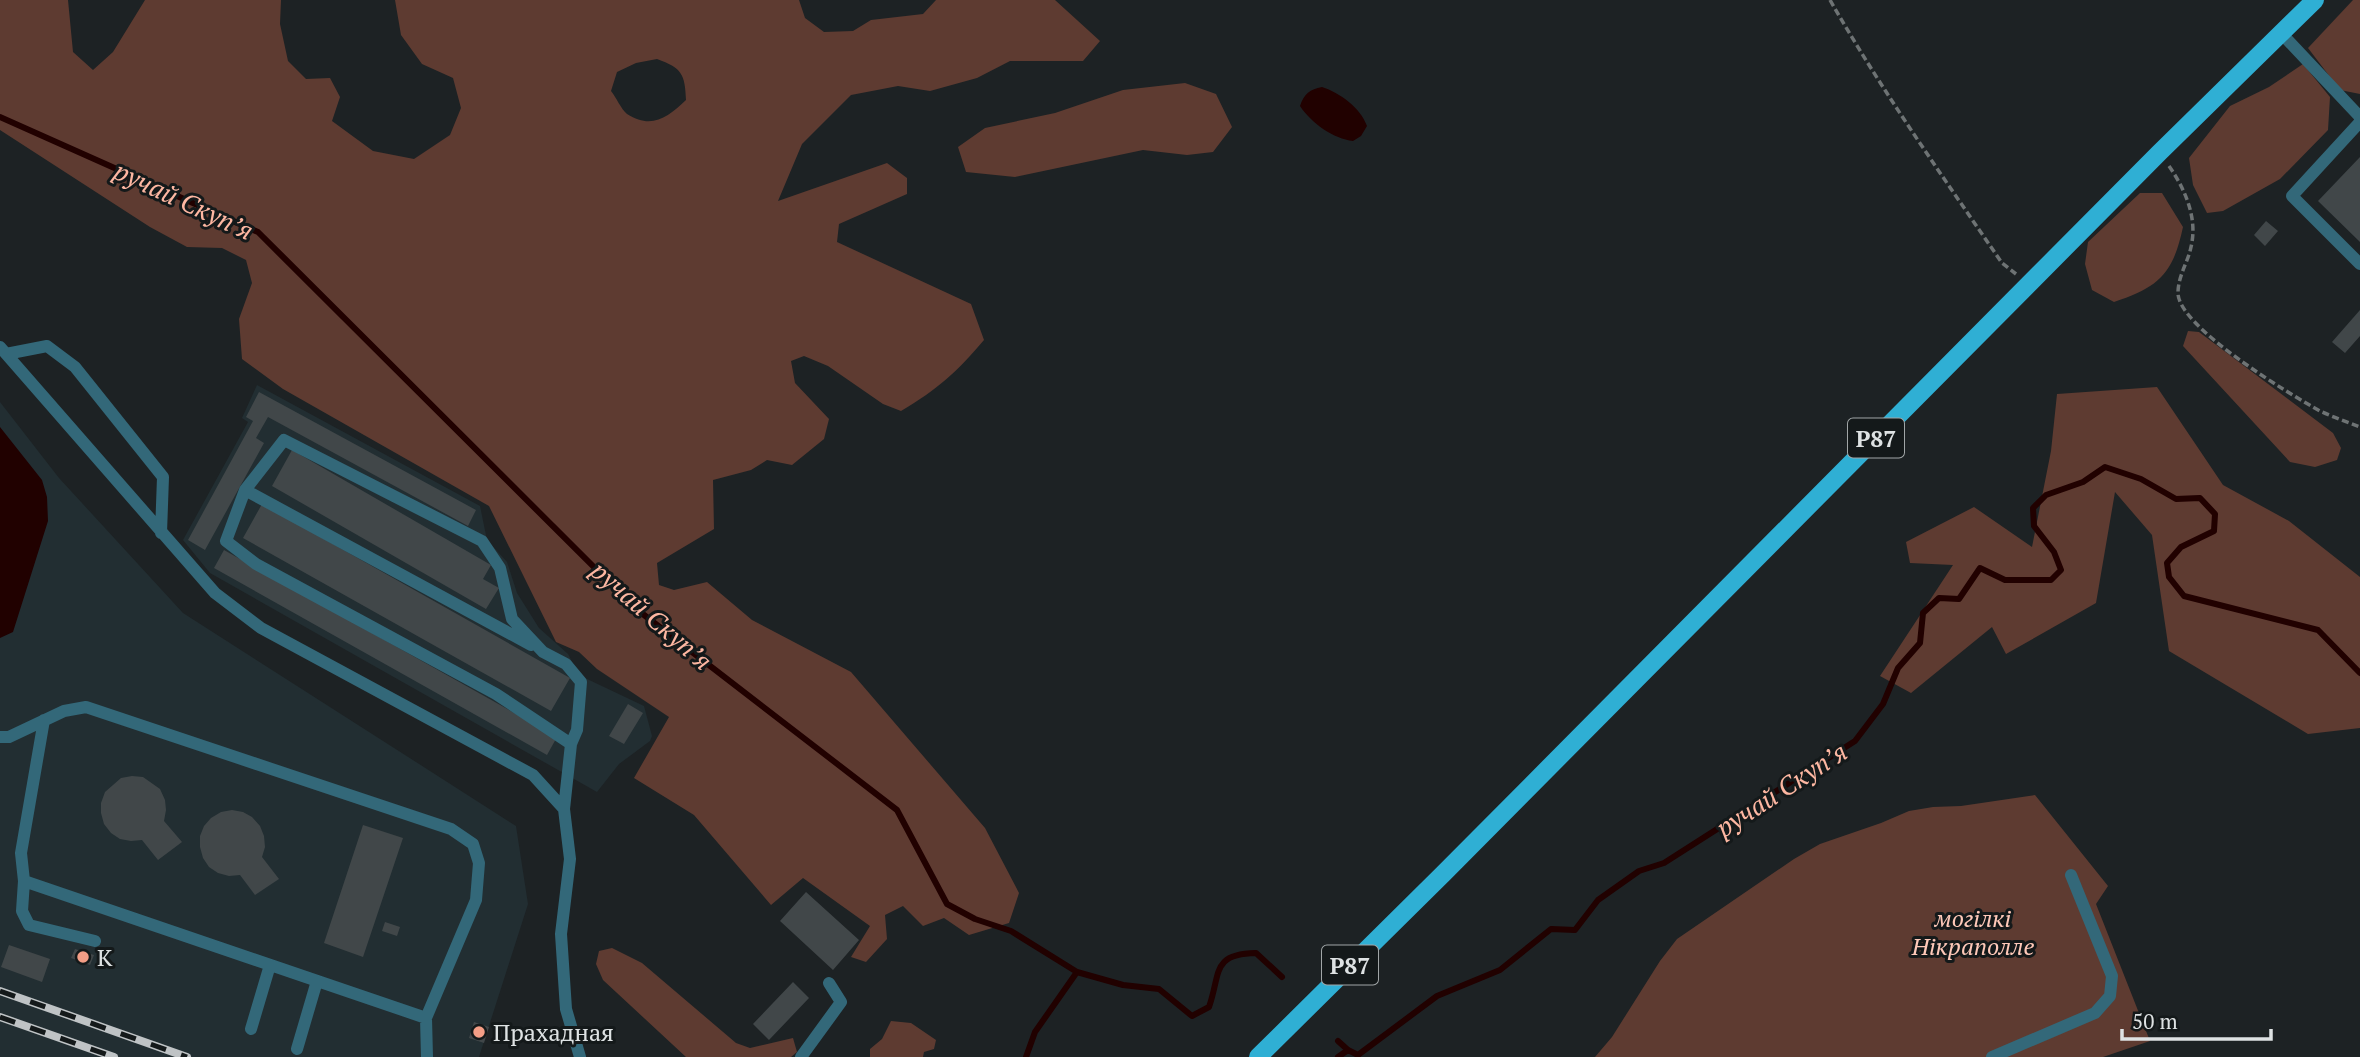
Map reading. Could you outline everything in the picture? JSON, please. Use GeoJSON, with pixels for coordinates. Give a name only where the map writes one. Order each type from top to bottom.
{"type":"FeatureCollection","features":[{"type":"Feature","properties":{"kind":"main road","name":"Р87"},"geometry":{"type":"LineString","coordinates":[[1258,1057],[2159,153],[2315,0]]}},
{"type":"Feature","properties":{"kind":"lane"},"geometry":{"type":"LineString","coordinates":[[2281,33],[2360,120],[2292,196],[2360,264]]}},
{"type":"Feature","properties":{"kind":"lane"},"geometry":{"type":"LineString","coordinates":[[3,350],[47,346],[75,367],[163,477],[161,533]]}},
{"type":"Feature","properties":{"kind":"lane"},"geometry":{"type":"LineString","coordinates":[[3,350],[215,593],[261,628],[533,775],[564,809]]}},
{"type":"Feature","properties":{"kind":"lane"},"geometry":{"type":"LineString","coordinates":[[543,652],[512,619],[500,568],[482,541],[284,440],[245,490],[226,541],[256,564],[496,694],[571,744]]}},
{"type":"Feature","properties":{"kind":"lane"},"geometry":{"type":"LineString","coordinates":[[245,490],[566,664],[581,682],[577,730],[571,744],[564,809],[570,859],[561,933],[566,1009],[580,1057]]}},
{"type":"Feature","properties":{"kind":"lane"},"geometry":{"type":"LineString","coordinates":[[0,737],[9,737],[64,711],[86,707],[451,830],[474,844],[479,863],[476,900],[426,1018],[427,1057]]}},
{"type":"Feature","properties":{"kind":"lane"},"geometry":{"type":"LineString","coordinates":[[44,720],[21,853],[24,881],[22,911],[29,925],[95,941]]}},
{"type":"Feature","properties":{"kind":"lane"},"geometry":{"type":"LineString","coordinates":[[1992,1057],[2095,1013],[2110,996],[2112,976],[2071,875]]}},
{"type":"Feature","properties":{"kind":"lane"},"geometry":{"type":"LineString","coordinates":[[24,881],[426,1018]]}},
{"type":"Feature","properties":{"kind":"lane"},"geometry":{"type":"LineString","coordinates":[[251,1030],[270,965]]}},
{"type":"Feature","properties":{"kind":"lane"},"geometry":{"type":"LineString","coordinates":[[297,1049],[317,981]]}},
{"type":"Feature","properties":{"kind":"lane"},"geometry":{"type":"LineString","coordinates":[[801,1057],[841,1002],[829,983]]}},
{"type":"Feature","properties":{"kind":"path"},"geometry":{"type":"LineString","coordinates":[[1830,0],[1918,141],[2002,263],[2028,285]]}},
{"type":"Feature","properties":{"kind":"path"},"geometry":{"type":"LineString","coordinates":[[2159,153],[2181,183],[2192,219],[2192,246],[2182,269],[2178,296],[2192,320],[2257,374],[2323,412],[2360,427]]}},
{"type":"Feature","properties":{"kind":"shaded area"},"geometry":{"type":"Polygon","coordinates":[[[1322,87],[1342,97],[1360,113],[1367,126],[1361,136],[1353,141],[1338,137],[1310,118],[1300,106],[1308,93],[1322,87]]]}},
{"type":"Feature","properties":{"kind":"shaded area"},"geometry":{"type":"Polygon","coordinates":[[[257,385],[480,506],[487,540],[507,562],[517,593],[539,628],[568,654],[577,671],[585,678],[644,706],[652,736],[650,741],[619,764],[597,792],[210,573],[183,540],[248,422],[242,418],[257,385]]]}},
{"type":"Feature","properties":{"kind":"shaded area"},"geometry":{"type":"Polygon","coordinates":[[[0,402],[59,478],[183,613],[516,826],[528,904],[479,1057],[0,1057],[0,402]]]}},
{"type":"Feature","properties":{"kind":"shaded area"},"geometry":{"type":"Polygon","coordinates":[[[0,427],[42,480],[47,497],[48,521],[13,632],[0,638],[0,427]]]}},
{"type":"Feature","properties":{"kind":"green space"},"geometry":{"type":"Polygon","coordinates":[[[0,0],[68,0],[73,52],[93,70],[113,52],[145,0],[281,0],[280,24],[288,61],[306,79],[330,78],[340,97],[332,121],[373,151],[414,159],[450,135],[461,108],[453,78],[422,64],[401,35],[395,0],[799,0],[805,18],[824,32],[853,31],[871,20],[923,14],[936,0],[1055,0],[1100,41],[1083,61],[1010,61],[977,78],[930,91],[898,86],[851,95],[802,144],[778,201],[887,163],[907,178],[907,194],[839,224],[837,242],[971,304],[984,340],[946,379],[901,411],[883,404],[828,366],[804,356],[791,361],[795,383],[829,419],[824,439],[792,465],[767,460],[751,470],[713,480],[714,529],[657,563],[659,585],[674,590],[707,582],[752,620],[851,672],[985,828],[1019,893],[1009,923],[969,935],[944,918],[923,926],[903,906],[885,915],[887,939],[866,962],[851,957],[870,926],[803,878],[771,905],[694,815],[634,778],[669,717],[597,669],[579,652],[556,642],[489,506],[283,389],[242,359],[239,319],[252,283],[246,260],[222,248],[187,247],[150,227],[0,130],[0,0]],[[657,59],[636,63],[617,72],[611,91],[627,114],[636,119],[652,121],[673,112],[686,100],[683,78],[677,69],[657,59]]]}},
{"type":"Feature","properties":{"kind":"green space"},"geometry":{"type":"Polygon","coordinates":[[[2353,0],[2360,0],[2360,94],[2340,90],[2308,48],[2353,0]]]}},
{"type":"Feature","properties":{"kind":"green space"},"geometry":{"type":"Polygon","coordinates":[[[2303,64],[2330,97],[2328,130],[2280,179],[2223,211],[2207,213],[2193,185],[2189,158],[2230,106],[2269,87],[2303,64]]]}},
{"type":"Feature","properties":{"kind":"green space"},"geometry":{"type":"Polygon","coordinates":[[[1185,83],[1216,94],[1232,127],[1213,152],[1187,155],[1143,150],[1015,177],[966,172],[958,147],[985,128],[1055,113],[1123,90],[1185,83]]]}},
{"type":"Feature","properties":{"kind":"green space"},"geometry":{"type":"Polygon","coordinates":[[[2140,193],[2162,193],[2183,227],[2174,256],[2162,277],[2142,291],[2114,302],[2092,290],[2085,264],[2088,242],[2140,193]]]}},
{"type":"Feature","properties":{"kind":"green space"},"geometry":{"type":"Polygon","coordinates":[[[2188,331],[2199,332],[2333,433],[2341,448],[2337,460],[2315,467],[2290,462],[2183,346],[2188,331]]]}},
{"type":"Feature","properties":{"kind":"green space"},"geometry":{"type":"Polygon","coordinates":[[[2157,387],[2223,485],[2289,521],[2360,577],[2360,728],[2308,734],[2169,651],[2152,535],[2115,492],[2096,603],[2006,654],[1992,627],[1911,693],[1880,676],[1953,565],[1910,563],[1906,542],[1974,507],[2032,547],[2051,451],[2057,394],[2157,387]]]}},
{"type":"Feature","properties":{"kind":"green space","name":"могілкі Нікраполле"},"geometry":{"type":"Polygon","coordinates":[[[2035,795],[2108,886],[2096,904],[2150,1041],[2103,1057],[1595,1057],[1612,1037],[1677,939],[1794,859],[1820,844],[1909,811],[2035,795]]]}},
{"type":"Feature","properties":{"kind":"green space"},"geometry":{"type":"Polygon","coordinates":[[[612,948],[642,963],[736,1043],[750,1048],[793,1038],[797,1052],[791,1057],[686,1057],[603,980],[596,964],[599,951],[612,948]]]}},
{"type":"Feature","properties":{"kind":"green space"},"geometry":{"type":"Polygon","coordinates":[[[891,1021],[911,1023],[936,1040],[934,1049],[924,1052],[923,1057],[870,1057],[870,1049],[882,1039],[891,1021]]]}},
{"type":"Feature","properties":{"kind":"building"},"geometry":{"type":"Polygon","coordinates":[[[2360,157],[2360,242],[2318,201],[2360,157]]]}},
{"type":"Feature","properties":{"kind":"building"},"geometry":{"type":"Polygon","coordinates":[[[2266,221],[2278,231],[2265,246],[2254,235],[2266,221]]]}},
{"type":"Feature","properties":{"kind":"building"},"geometry":{"type":"Polygon","coordinates":[[[2360,310],[2360,336],[2345,353],[2332,342],[2360,310]]]}},
{"type":"Feature","properties":{"kind":"building"},"geometry":{"type":"Polygon","coordinates":[[[259,392],[476,510],[468,526],[268,417],[256,438],[264,443],[205,550],[188,540],[253,421],[246,417],[259,392]]]}},
{"type":"Feature","properties":{"kind":"building"},"geometry":{"type":"Polygon","coordinates":[[[292,450],[491,565],[483,579],[499,588],[486,609],[272,486],[292,450]]]}},
{"type":"Feature","properties":{"kind":"building"},"geometry":{"type":"Polygon","coordinates":[[[262,504],[570,678],[551,711],[243,538],[262,504]]]}},
{"type":"Feature","properties":{"kind":"building"},"geometry":{"type":"Polygon","coordinates":[[[224,550],[557,737],[547,755],[214,568],[224,550]]]}},
{"type":"Feature","properties":{"kind":"building"},"geometry":{"type":"Polygon","coordinates":[[[628,704],[643,713],[624,744],[609,736],[628,704]]]}},
{"type":"Feature","properties":{"kind":"building"},"geometry":{"type":"Polygon","coordinates":[[[143,777],[160,789],[165,800],[164,821],[182,842],[158,860],[142,840],[120,839],[104,824],[101,803],[105,792],[121,778],[143,777]]]}},
{"type":"Feature","properties":{"kind":"building"},"geometry":{"type":"Polygon","coordinates":[[[232,810],[252,817],[260,826],[265,847],[262,857],[279,879],[255,895],[240,875],[229,876],[209,867],[200,847],[204,826],[221,812],[232,810]]]}},
{"type":"Feature","properties":{"kind":"building"},"geometry":{"type":"Polygon","coordinates":[[[363,825],[403,838],[363,957],[324,943],[363,825]]]}},
{"type":"Feature","properties":{"kind":"building"},"geometry":{"type":"Polygon","coordinates":[[[806,892],[859,940],[833,970],[780,921],[806,892]]]}},
{"type":"Feature","properties":{"kind":"building"},"geometry":{"type":"Polygon","coordinates":[[[385,922],[400,927],[397,936],[382,931],[385,922]]]}},
{"type":"Feature","properties":{"kind":"building"},"geometry":{"type":"Polygon","coordinates":[[[9,945],[50,959],[42,982],[1,967],[9,945]]]}},
{"type":"Feature","properties":{"kind":"building","name":"К"},"geometry":{"type":"Polygon","coordinates":[[[75,949],[94,955],[90,965],[71,958],[75,949]]]}},
{"type":"Feature","properties":{"kind":"building"},"geometry":{"type":"Polygon","coordinates":[[[793,982],[809,998],[769,1040],[753,1024],[793,982]]]}},
{"type":"Feature","properties":{"kind":"building","name":"Прахадная"},"geometry":{"type":"Polygon","coordinates":[[[474,1022],[489,1027],[484,1043],[469,1038],[474,1022]]]}},
{"type":"Feature","properties":{"kind":"waterway","name":"ручай Скупʼя"},"geometry":{"type":"LineString","coordinates":[[0,117],[258,232],[635,608],[897,810],[947,904],[975,919],[1011,931],[1077,972],[1123,985],[1159,989],[1192,1016],[1209,1007],[1220,968],[1231,957],[1256,953],[1282,977]]}},
{"type":"Feature","properties":{"kind":"waterway","name":"ручай Скупʼя"},"geometry":{"type":"LineString","coordinates":[[1338,1041],[1358,1055],[1437,996],[1500,970],[1551,929],[1575,930],[1598,900],[1639,871],[1664,863],[1855,741],[1883,704],[1898,668],[1920,643],[1923,613],[1939,598],[1959,599],[1980,568],[2005,580],[2051,580],[2061,570],[2054,552],[2034,526],[2033,508],[2046,495],[2083,482],[2105,467],[2141,479],[2176,499],[2200,498],[2215,514],[2214,531],[2181,547],[2167,563],[2169,577],[2184,596],[2318,630],[2360,673]]}},
{"type":"Feature","properties":{"kind":"waterway"},"geometry":{"type":"LineString","coordinates":[[1026,1057],[1035,1032],[1077,972]]}},
{"type":"Feature","properties":{"kind":"waterway"},"geometry":{"type":"LineString","coordinates":[[1338,1057],[1348,1050]]}},
{"type":"Feature","properties":{"kind":"railway"},"geometry":{"type":"LineString","coordinates":[[0,991],[187,1057]]}},
{"type":"Feature","properties":{"kind":"railway"},"geometry":{"type":"LineString","coordinates":[[0,1017],[114,1057]]}},
{"type":"Feature","properties":{"kind":"place","name":"К"},"geometry":{"type":"Point","coordinates":[83,957]}},
{"type":"Feature","properties":{"kind":"place","name":"Прахадная"},"geometry":{"type":"Point","coordinates":[479,1032]}}]}
